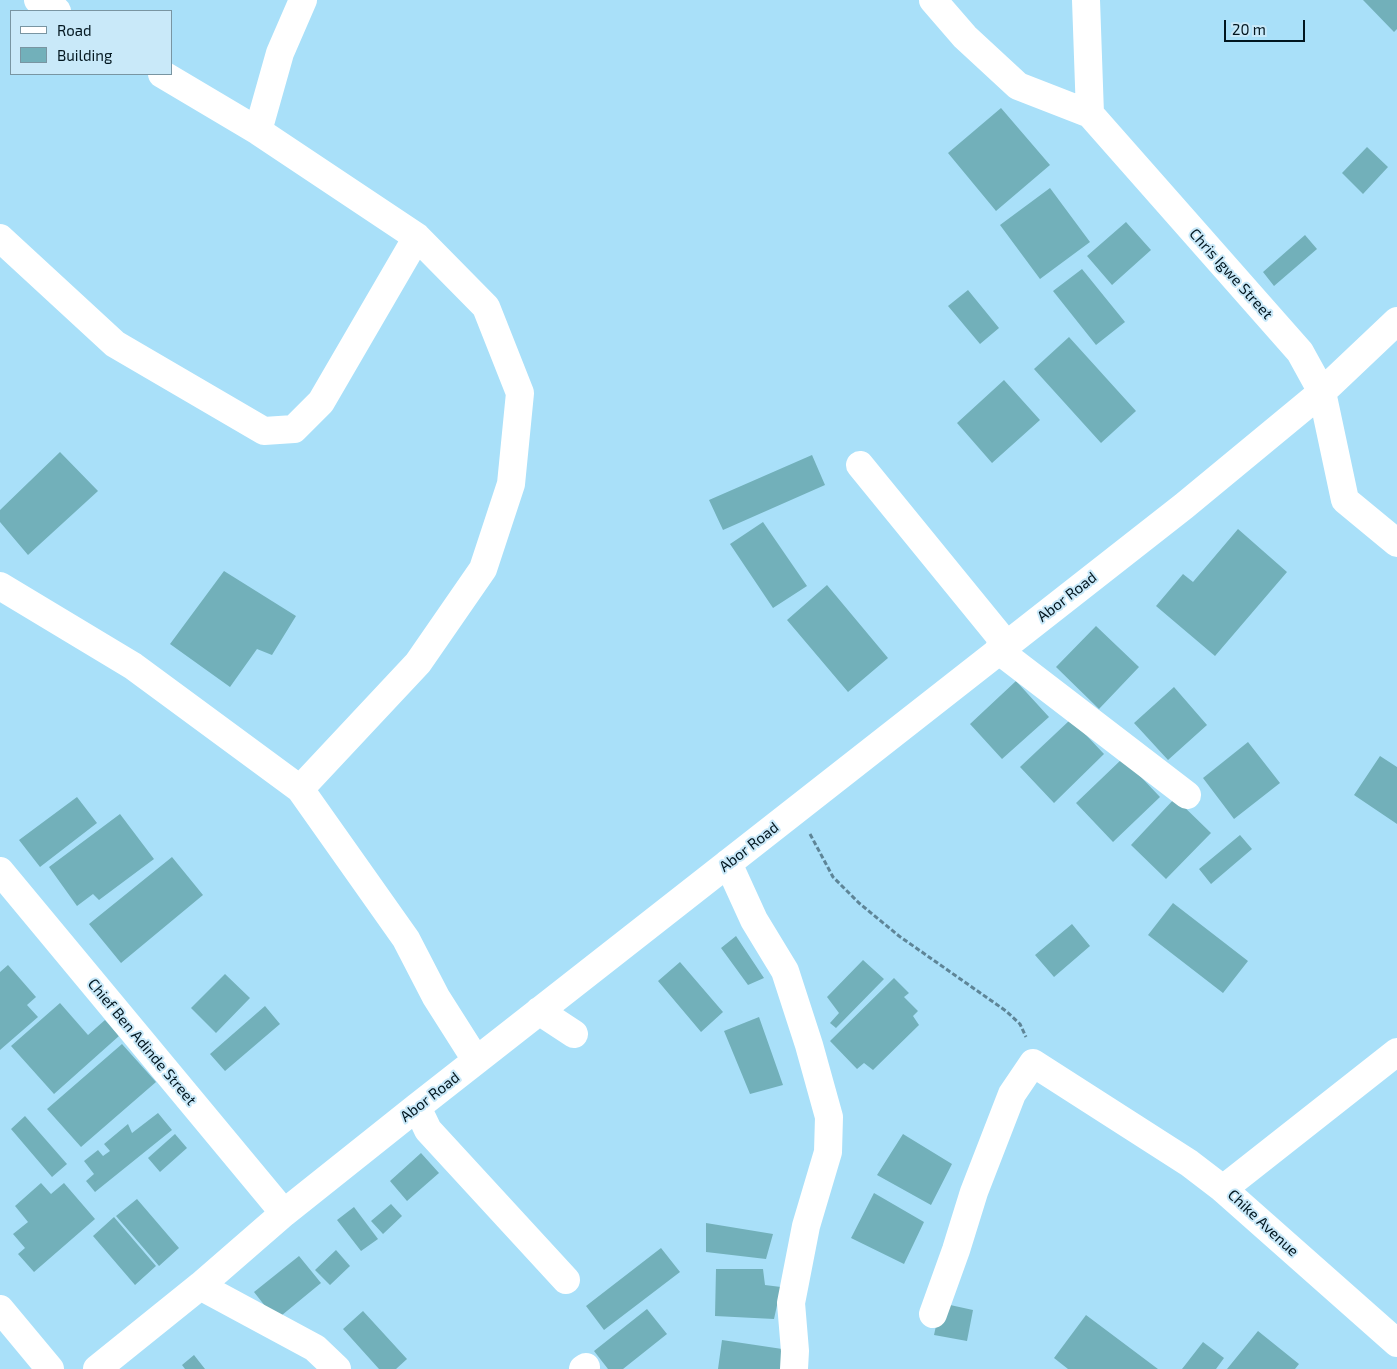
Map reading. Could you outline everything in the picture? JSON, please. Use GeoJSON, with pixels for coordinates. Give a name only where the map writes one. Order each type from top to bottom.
{"type":"FeatureCollection","features":[{"type":"Feature","properties":{"kind":"street"},"geometry":{"type":"LineString","coordinates":[[38,0],[55,10]]}},
{"type":"Feature","properties":{"kind":"street"},"geometry":{"type":"LineString","coordinates":[[258,131],[280,53],[303,0]]}},
{"type":"Feature","properties":{"kind":"street"},"geometry":{"type":"LineString","coordinates":[[933,0],[965,37],[1018,86],[1090,114],[1086,0]]}},
{"type":"Feature","properties":{"kind":"street"},"geometry":{"type":"LineString","coordinates":[[164,75],[258,131],[417,237],[486,307],[520,393],[510,484],[483,569],[418,663],[300,789]]}},
{"type":"Feature","properties":{"kind":"street","name":"Chris Igwe Street"},"geometry":{"type":"LineString","coordinates":[[1090,114],[1300,352],[1322,392],[1345,500],[1397,543]]}},
{"type":"Feature","properties":{"kind":"street"},"geometry":{"type":"LineString","coordinates":[[0,238],[115,344],[264,432],[294,429],[322,402],[417,237]]}},
{"type":"Feature","properties":{"kind":"street","name":"Abor Road"},"geometry":{"type":"LineString","coordinates":[[97,1369],[200,1286],[284,1213],[416,1107],[1184,506],[1322,392],[1397,321]]}},
{"type":"Feature","properties":{"kind":"street"},"geometry":{"type":"LineString","coordinates":[[860,465],[1002,647],[1187,795]]}},
{"type":"Feature","properties":{"kind":"street"},"geometry":{"type":"LineString","coordinates":[[0,586],[133,666],[300,789],[406,939],[436,997],[476,1060]]}},
{"type":"Feature","properties":{"kind":"street"},"geometry":{"type":"LineString","coordinates":[[728,863],[754,920],[784,971],[809,1045],[829,1116],[828,1152],[806,1226],[791,1303],[795,1351],[794,1369]]}},
{"type":"Feature","properties":{"kind":"street","name":"Chief Ben Adinde Street"},"geometry":{"type":"LineString","coordinates":[[0,871],[284,1213]]}},
{"type":"Feature","properties":{"kind":"street"},"geometry":{"type":"LineString","coordinates":[[539,1011],[574,1034]]}},
{"type":"Feature","properties":{"kind":"street","name":"Chike Avenue"},"geometry":{"type":"LineString","coordinates":[[1397,1052],[1223,1189],[1397,1343]]}},
{"type":"Feature","properties":{"kind":"street"},"geometry":{"type":"LineString","coordinates":[[933,1314],[974,1192],[1012,1094],[1033,1063],[1189,1163],[1223,1189]]}},
{"type":"Feature","properties":{"kind":"street"},"geometry":{"type":"LineString","coordinates":[[416,1107],[428,1130],[566,1280]]}},
{"type":"Feature","properties":{"kind":"street"},"geometry":{"type":"LineString","coordinates":[[200,1286],[316,1348],[337,1369]]}},
{"type":"Feature","properties":{"kind":"street"},"geometry":{"type":"LineString","coordinates":[[0,1309],[50,1369]]}},
{"type":"Feature","properties":{"kind":"path"},"geometry":{"type":"LineString","coordinates":[[797,809],[833,877],[899,936],[1006,1011],[1020,1024],[1029,1044],[1033,1063]]}},
{"type":"Feature","properties":{"kind":"building"},"geometry":{"type":"Polygon","coordinates":[[[1363,0],[1397,0],[1397,29],[1394,32],[1363,0]]]}},
{"type":"Feature","properties":{"kind":"building"},"geometry":{"type":"Polygon","coordinates":[[[1001,108],[1050,165],[996,211],[948,153],[1001,108]]]}},
{"type":"Feature","properties":{"kind":"building"},"geometry":{"type":"Polygon","coordinates":[[[1367,147],[1388,167],[1363,194],[1342,173],[1367,147]]]}},
{"type":"Feature","properties":{"kind":"building"},"geometry":{"type":"Polygon","coordinates":[[[1050,188],[1090,242],[1040,279],[1000,225],[1050,188]]]}},
{"type":"Feature","properties":{"kind":"building"},"geometry":{"type":"Polygon","coordinates":[[[1126,222],[1151,250],[1112,285],[1087,256],[1126,222]]]}},
{"type":"Feature","properties":{"kind":"building"},"geometry":{"type":"Polygon","coordinates":[[[1305,235],[1317,249],[1274,286],[1263,272],[1305,235]]]}},
{"type":"Feature","properties":{"kind":"building"},"geometry":{"type":"Polygon","coordinates":[[[1082,269],[1125,322],[1096,345],[1053,291],[1082,269]]]}},
{"type":"Feature","properties":{"kind":"building"},"geometry":{"type":"Polygon","coordinates":[[[968,290],[999,328],[980,344],[948,306],[968,290]]]}},
{"type":"Feature","properties":{"kind":"building"},"geometry":{"type":"Polygon","coordinates":[[[1069,337],[1136,411],[1101,443],[1034,369],[1069,337]]]}},
{"type":"Feature","properties":{"kind":"building"},"geometry":{"type":"Polygon","coordinates":[[[1004,380],[1040,420],[992,463],[957,423],[1004,380]]]}},
{"type":"Feature","properties":{"kind":"building"},"geometry":{"type":"Polygon","coordinates":[[[60,452],[98,491],[28,555],[0,522],[0,510],[60,452]]]}},
{"type":"Feature","properties":{"kind":"building"},"geometry":{"type":"Polygon","coordinates":[[[812,455],[825,485],[723,530],[709,500],[812,455]]]}},
{"type":"Feature","properties":{"kind":"building"},"geometry":{"type":"Polygon","coordinates":[[[763,522],[807,586],[773,608],[730,544],[763,522]]]}},
{"type":"Feature","properties":{"kind":"building"},"geometry":{"type":"Polygon","coordinates":[[[1238,529],[1287,572],[1215,656],[1156,606],[1183,574],[1193,582],[1238,529]]]}},
{"type":"Feature","properties":{"kind":"building"},"geometry":{"type":"Polygon","coordinates":[[[224,571],[296,616],[272,655],[257,649],[230,687],[170,644],[224,571]]]}},
{"type":"Feature","properties":{"kind":"building"},"geometry":{"type":"Polygon","coordinates":[[[827,585],[888,658],[848,692],[787,620],[827,585]]]}},
{"type":"Feature","properties":{"kind":"building"},"geometry":{"type":"Polygon","coordinates":[[[1096,626],[1139,667],[1099,709],[1056,667],[1096,626]]]}},
{"type":"Feature","properties":{"kind":"building"},"geometry":{"type":"Polygon","coordinates":[[[1016,681],[1049,717],[1002,759],[970,724],[1016,681]]]}},
{"type":"Feature","properties":{"kind":"building"},"geometry":{"type":"Polygon","coordinates":[[[1174,687],[1207,725],[1168,760],[1134,723],[1174,687]]]}},
{"type":"Feature","properties":{"kind":"building"},"geometry":{"type":"Polygon","coordinates":[[[1071,719],[1104,754],[1054,803],[1020,767],[1071,719]]]}},
{"type":"Feature","properties":{"kind":"building"},"geometry":{"type":"Polygon","coordinates":[[[1248,742],[1280,783],[1234,819],[1203,778],[1248,742]]]}},
{"type":"Feature","properties":{"kind":"building"},"geometry":{"type":"Polygon","coordinates":[[[1380,756],[1397,767],[1397,824],[1354,795],[1380,756]]]}},
{"type":"Feature","properties":{"kind":"building"},"geometry":{"type":"Polygon","coordinates":[[[1123,758],[1160,797],[1113,842],[1076,803],[1123,758]]]}},
{"type":"Feature","properties":{"kind":"building"},"geometry":{"type":"Polygon","coordinates":[[[77,797],[97,823],[40,867],[19,840],[77,797]]]}},
{"type":"Feature","properties":{"kind":"building"},"geometry":{"type":"Polygon","coordinates":[[[1175,798],[1211,833],[1166,879],[1131,845],[1175,798]]]}},
{"type":"Feature","properties":{"kind":"building"},"geometry":{"type":"Polygon","coordinates":[[[120,814],[154,859],[99,900],[93,894],[77,906],[49,867],[120,814]]]}},
{"type":"Feature","properties":{"kind":"building"},"geometry":{"type":"Polygon","coordinates":[[[1240,835],[1252,849],[1211,884],[1199,869],[1240,835]]]}},
{"type":"Feature","properties":{"kind":"building"},"geometry":{"type":"Polygon","coordinates":[[[172,857],[203,895],[121,963],[89,924],[172,857]]]}},
{"type":"Feature","properties":{"kind":"building"},"geometry":{"type":"Polygon","coordinates":[[[1173,903],[1248,961],[1223,993],[1148,935],[1173,903]]]}},
{"type":"Feature","properties":{"kind":"building"},"geometry":{"type":"Polygon","coordinates":[[[1072,924],[1090,946],[1054,977],[1035,955],[1072,924]]]}},
{"type":"Feature","properties":{"kind":"building"},"geometry":{"type":"Polygon","coordinates":[[[736,936],[764,978],[748,985],[721,948],[736,936]]]}},
{"type":"Feature","properties":{"kind":"building"},"geometry":{"type":"Polygon","coordinates":[[[863,960],[884,979],[836,1028],[830,1023],[839,1013],[827,997],[863,960]]]}},
{"type":"Feature","properties":{"kind":"building"},"geometry":{"type":"Polygon","coordinates":[[[680,962],[723,1012],[701,1032],[658,981],[680,962]]]}},
{"type":"Feature","properties":{"kind":"building"},"geometry":{"type":"Polygon","coordinates":[[[8,965],[36,997],[27,1005],[38,1017],[0,1050],[0,972],[8,965]]]}},
{"type":"Feature","properties":{"kind":"building"},"geometry":{"type":"Polygon","coordinates":[[[225,974],[250,998],[216,1033],[191,1008],[225,974]]]}},
{"type":"Feature","properties":{"kind":"building"},"geometry":{"type":"Polygon","coordinates":[[[894,978],[909,993],[904,997],[918,1011],[913,1016],[919,1025],[873,1070],[864,1063],[857,1069],[830,1041],[894,978]]]}},
{"type":"Feature","properties":{"kind":"building"},"geometry":{"type":"Polygon","coordinates":[[[60,1003],[88,1035],[105,1020],[119,1036],[54,1094],[11,1046],[60,1003]]]}},
{"type":"Feature","properties":{"kind":"building"},"geometry":{"type":"Polygon","coordinates":[[[265,1006],[280,1024],[225,1071],[210,1054],[265,1006]]]}},
{"type":"Feature","properties":{"kind":"building"},"geometry":{"type":"Polygon","coordinates":[[[759,1017],[783,1085],[750,1094],[724,1031],[759,1017]]]}},
{"type":"Feature","properties":{"kind":"building"},"geometry":{"type":"Polygon","coordinates":[[[122,1044],[156,1082],[81,1147],[47,1109],[122,1044]]]}},
{"type":"Feature","properties":{"kind":"building"},"geometry":{"type":"Polygon","coordinates":[[[158,1113],[172,1130],[95,1192],[86,1181],[94,1174],[84,1161],[98,1150],[103,1156],[110,1151],[104,1144],[128,1124],[132,1133],[158,1113]]]}},
{"type":"Feature","properties":{"kind":"building"},"geometry":{"type":"Polygon","coordinates":[[[25,1116],[67,1164],[52,1177],[11,1129],[25,1116]]]}},
{"type":"Feature","properties":{"kind":"building"},"geometry":{"type":"Polygon","coordinates":[[[175,1134],[187,1148],[160,1172],[148,1158],[175,1134]]]}},
{"type":"Feature","properties":{"kind":"building"},"geometry":{"type":"Polygon","coordinates":[[[903,1134],[952,1164],[931,1205],[877,1175],[903,1134]]]}},
{"type":"Feature","properties":{"kind":"building"},"geometry":{"type":"Polygon","coordinates":[[[421,1153],[439,1173],[407,1201],[390,1181],[421,1153]]]}},
{"type":"Feature","properties":{"kind":"building"},"geometry":{"type":"Polygon","coordinates":[[[41,1183],[51,1194],[64,1183],[95,1219],[34,1272],[18,1254],[25,1248],[13,1234],[28,1222],[15,1206],[41,1183]]]}},
{"type":"Feature","properties":{"kind":"building"},"geometry":{"type":"Polygon","coordinates":[[[874,1193],[924,1222],[904,1264],[851,1238],[874,1193]]]}},
{"type":"Feature","properties":{"kind":"building"},"geometry":{"type":"Polygon","coordinates":[[[137,1199],[179,1248],[159,1266],[116,1216],[137,1199]]]}},
{"type":"Feature","properties":{"kind":"building"},"geometry":{"type":"Polygon","coordinates":[[[391,1204],[402,1216],[383,1234],[371,1221],[391,1204]]]}},
{"type":"Feature","properties":{"kind":"building"},"geometry":{"type":"Polygon","coordinates":[[[354,1207],[378,1239],[361,1251],[337,1220],[354,1207]]]}},
{"type":"Feature","properties":{"kind":"building"},"geometry":{"type":"Polygon","coordinates":[[[114,1217],[156,1266],[135,1285],[93,1236],[114,1217]]]}},
{"type":"Feature","properties":{"kind":"building"},"geometry":{"type":"Polygon","coordinates":[[[706,1223],[773,1234],[766,1259],[706,1252],[706,1223]]]}},
{"type":"Feature","properties":{"kind":"building"},"geometry":{"type":"Polygon","coordinates":[[[661,1248],[680,1272],[604,1330],[586,1306],[661,1248]]]}},
{"type":"Feature","properties":{"kind":"building"},"geometry":{"type":"Polygon","coordinates":[[[336,1250],[350,1266],[330,1285],[315,1270],[336,1250]]]}},
{"type":"Feature","properties":{"kind":"building"},"geometry":{"type":"Polygon","coordinates":[[[299,1256],[321,1283],[276,1320],[254,1292],[299,1256]]]}},
{"type":"Feature","properties":{"kind":"building"},"geometry":{"type":"Polygon","coordinates":[[[716,1269],[763,1269],[765,1285],[781,1287],[774,1319],[715,1316],[716,1269]]]}},
{"type":"Feature","properties":{"kind":"building"},"geometry":{"type":"Polygon","coordinates":[[[941,1303],[973,1310],[967,1341],[934,1335],[941,1303]]]}},
{"type":"Feature","properties":{"kind":"building"},"geometry":{"type":"Polygon","coordinates":[[[647,1309],[667,1334],[623,1369],[608,1369],[594,1351],[647,1309]]]}},
{"type":"Feature","properties":{"kind":"building"},"geometry":{"type":"Polygon","coordinates":[[[363,1311],[407,1359],[396,1369],[379,1369],[343,1329],[363,1311]]]}},
{"type":"Feature","properties":{"kind":"building"},"geometry":{"type":"Polygon","coordinates":[[[1086,1315],[1158,1369],[1068,1369],[1054,1358],[1086,1315]]]}},
{"type":"Feature","properties":{"kind":"building"},"geometry":{"type":"Polygon","coordinates":[[[1258,1331],[1299,1364],[1295,1369],[1227,1369],[1258,1331]]]}},
{"type":"Feature","properties":{"kind":"building"},"geometry":{"type":"Polygon","coordinates":[[[722,1340],[789,1350],[787,1369],[718,1369],[722,1340]]]}},
{"type":"Feature","properties":{"kind":"building"},"geometry":{"type":"Polygon","coordinates":[[[1203,1342],[1224,1358],[1216,1369],[1182,1369],[1203,1342]]]}},
{"type":"Feature","properties":{"kind":"building"},"geometry":{"type":"Polygon","coordinates":[[[194,1355],[205,1369],[185,1369],[182,1365],[194,1355]]]}}]}
